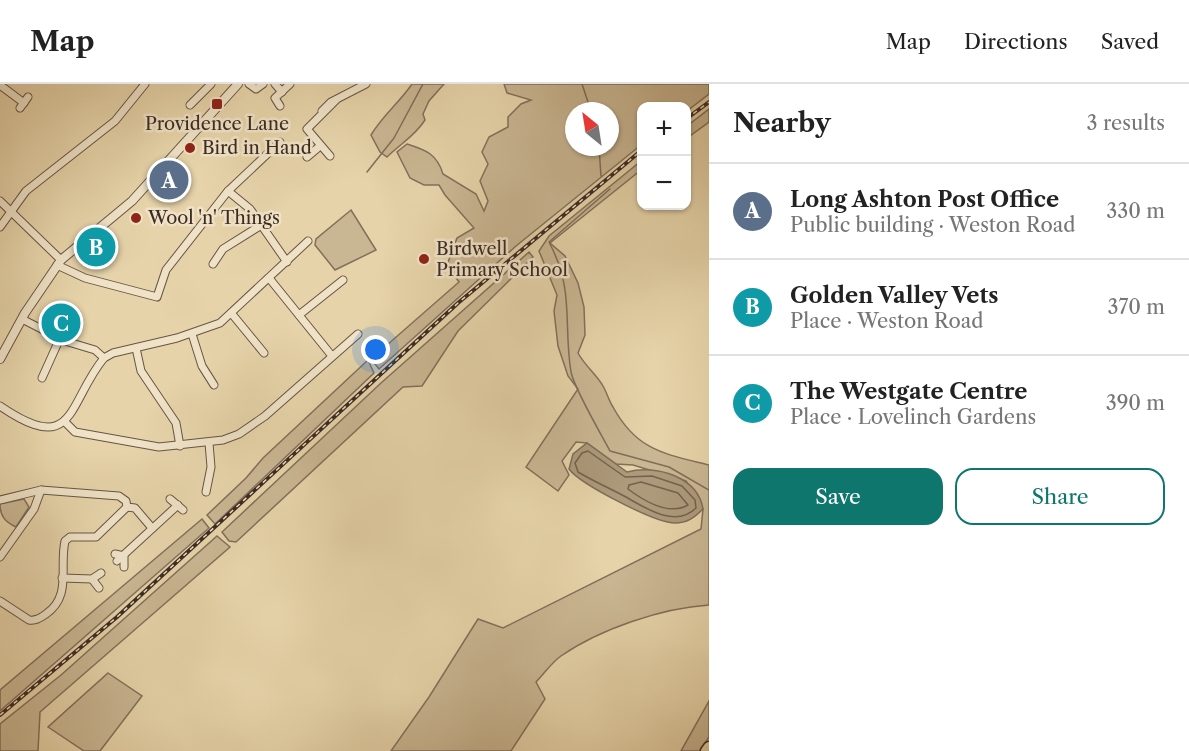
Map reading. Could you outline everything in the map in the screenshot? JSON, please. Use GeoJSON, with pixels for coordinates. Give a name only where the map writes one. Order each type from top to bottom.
{"type":"FeatureCollection","features":[{"type":"Feature","properties":{"kind":"main road"},"geometry":{"type":"LineString","coordinates":[[706,751],[709,747]]}},
{"type":"Feature","properties":{"kind":"street"},"geometry":{"type":"LineString","coordinates":[[0,227],[33,184],[115,121],[145,84]]}},
{"type":"Feature","properties":{"kind":"street"},"geometry":{"type":"LineString","coordinates":[[190,105],[211,84]]}},
{"type":"Feature","properties":{"kind":"street"},"geometry":{"type":"LineString","coordinates":[[0,359],[22,319],[59,263],[125,208],[236,87],[225,84]]}},
{"type":"Feature","properties":{"kind":"street"},"geometry":{"type":"LineString","coordinates":[[249,84],[256,89],[263,84]]}},
{"type":"Feature","properties":{"kind":"street"},"geometry":{"type":"LineString","coordinates":[[275,84],[282,92]]}},
{"type":"Feature","properties":{"kind":"street"},"geometry":{"type":"LineString","coordinates":[[279,106],[275,98],[290,84]]}},
{"type":"Feature","properties":{"kind":"street"},"geometry":{"type":"LineString","coordinates":[[330,156],[307,129],[326,105],[366,84]]}},
{"type":"Feature","properties":{"kind":"street"},"geometry":{"type":"LineString","coordinates":[[0,85],[24,103]]}},
{"type":"Feature","properties":{"kind":"street"},"geometry":{"type":"LineString","coordinates":[[0,201],[12,210],[59,263],[85,278],[157,297],[166,270],[228,191],[280,142]]}},
{"type":"Feature","properties":{"kind":"street"},"geometry":{"type":"LineString","coordinates":[[307,157],[320,146]]}},
{"type":"Feature","properties":{"kind":"street"},"geometry":{"type":"LineString","coordinates":[[228,191],[244,203],[262,224],[287,262]]}},
{"type":"Feature","properties":{"kind":"street"},"geometry":{"type":"LineString","coordinates":[[213,264],[224,249],[262,224]]}},
{"type":"Feature","properties":{"kind":"street"},"geometry":{"type":"LineString","coordinates":[[0,406],[31,423],[51,427],[65,422],[104,358],[113,352],[192,334],[220,323],[308,241]]}},
{"type":"Feature","properties":{"kind":"street"},"geometry":{"type":"LineString","coordinates":[[269,278],[332,356]]}},
{"type":"Feature","properties":{"kind":"street"},"geometry":{"type":"LineString","coordinates":[[299,315],[343,280]]}},
{"type":"Feature","properties":{"kind":"street"},"geometry":{"type":"LineString","coordinates":[[232,314],[264,353]]}},
{"type":"Feature","properties":{"kind":"street"},"geometry":{"type":"LineString","coordinates":[[22,319],[60,338],[95,350],[104,358]]}},
{"type":"Feature","properties":{"kind":"street"},"geometry":{"type":"LineString","coordinates":[[192,334],[201,366],[214,385]]}},
{"type":"Feature","properties":{"kind":"street"},"geometry":{"type":"LineString","coordinates":[[65,422],[71,430],[86,434],[159,447],[209,443],[239,434],[252,426],[358,334]]}},
{"type":"Feature","properties":{"kind":"street"},"geometry":{"type":"LineString","coordinates":[[42,378],[60,338]]}},
{"type":"Feature","properties":{"kind":"street"},"geometry":{"type":"LineString","coordinates":[[136,348],[141,371],[176,423],[180,446]]}},
{"type":"Feature","properties":{"kind":"street"},"geometry":{"type":"LineString","coordinates":[[206,492],[212,467],[209,443]]}},
{"type":"Feature","properties":{"kind":"street"},"geometry":{"type":"LineString","coordinates":[[0,557],[34,509],[40,498],[41,490]]}},
{"type":"Feature","properties":{"kind":"street"},"geometry":{"type":"LineString","coordinates":[[0,500],[41,490],[119,496],[126,501],[127,507],[125,512],[96,537],[66,539],[58,605],[40,619],[25,619],[0,602]]}},
{"type":"Feature","properties":{"kind":"street"},"geometry":{"type":"LineString","coordinates":[[116,557],[124,556],[152,528],[181,508],[170,499]]}},
{"type":"Feature","properties":{"kind":"street"},"geometry":{"type":"LineString","coordinates":[[127,507],[135,508],[152,528]]}},
{"type":"Feature","properties":{"kind":"street"},"geometry":{"type":"LineString","coordinates":[[124,556],[124,567]]}},
{"type":"Feature","properties":{"kind":"street"},"geometry":{"type":"LineString","coordinates":[[62,578],[92,579],[101,573]]}},
{"type":"Feature","properties":{"kind":"street"},"geometry":{"type":"LineString","coordinates":[[92,579],[99,588]]}},
{"type":"Feature","properties":{"kind":"shaded area"},"geometry":{"type":"Polygon","coordinates":[[[412,84],[444,84],[429,101],[423,114],[425,120],[421,126],[387,157],[380,152],[371,135],[412,84]]]}},
{"type":"Feature","properties":{"kind":"shaded area"},"geometry":{"type":"Polygon","coordinates":[[[504,84],[709,84],[709,94],[691,108],[691,102],[637,102],[637,148],[516,246],[379,369],[371,359],[459,282],[447,265],[457,238],[474,228],[439,185],[424,185],[410,178],[397,152],[407,144],[430,154],[438,162],[443,174],[476,194],[484,211],[488,201],[480,181],[488,164],[482,152],[489,137],[508,127],[508,117],[521,104],[531,100],[507,93],[504,84]]]}},
{"type":"Feature","properties":{"kind":"shaded area"},"geometry":{"type":"Polygon","coordinates":[[[709,109],[709,122],[691,135],[691,123],[709,109]]]}},
{"type":"Feature","properties":{"kind":"shaded area"},"geometry":{"type":"Polygon","coordinates":[[[637,164],[637,173],[550,243],[565,256],[578,283],[584,307],[585,335],[578,353],[600,382],[622,422],[642,442],[654,448],[709,465],[709,605],[652,615],[594,637],[561,656],[536,682],[545,699],[511,751],[391,751],[429,697],[478,619],[503,628],[701,529],[703,509],[686,481],[633,465],[616,464],[587,443],[576,442],[562,461],[569,475],[558,491],[526,467],[578,389],[568,376],[558,346],[554,311],[557,295],[539,251],[549,236],[637,164]]]}},
{"type":"Feature","properties":{"kind":"shaded area"},"geometry":{"type":"Polygon","coordinates":[[[351,210],[376,250],[335,270],[315,245],[316,239],[351,210]]]}},
{"type":"Feature","properties":{"kind":"shaded area"},"geometry":{"type":"Polygon","coordinates":[[[529,252],[533,257],[458,331],[422,386],[403,387],[236,542],[229,541],[222,532],[381,383],[529,252]]]}},
{"type":"Feature","properties":{"kind":"shaded area"},"geometry":{"type":"Polygon","coordinates":[[[368,360],[374,373],[215,524],[207,515],[246,478],[263,458],[368,360]]]}},
{"type":"Feature","properties":{"kind":"shaded area"},"geometry":{"type":"Polygon","coordinates":[[[24,499],[29,507],[16,527],[4,518],[0,504],[24,499]]]}},
{"type":"Feature","properties":{"kind":"shaded area"},"geometry":{"type":"Polygon","coordinates":[[[202,519],[209,528],[0,711],[0,690],[202,519]]]}},
{"type":"Feature","properties":{"kind":"shaded area"},"geometry":{"type":"Polygon","coordinates":[[[217,536],[230,547],[40,712],[38,751],[0,751],[0,724],[61,675],[217,536]]]}},
{"type":"Feature","properties":{"kind":"shaded area"},"geometry":{"type":"Polygon","coordinates":[[[108,673],[142,696],[100,751],[84,751],[48,727],[108,673]]]}},
{"type":"Feature","properties":{"kind":"shaded area"},"geometry":{"type":"Polygon","coordinates":[[[709,701],[709,737],[700,751],[681,751],[709,701]]]}},
{"type":"Feature","properties":{"kind":"water"},"geometry":{"type":"Polygon","coordinates":[[[587,443],[627,472],[650,470],[684,481],[693,489],[703,509],[690,519],[675,523],[652,517],[602,493],[569,469],[573,454],[587,443]]]}},
{"type":"Feature","properties":{"kind":"waterway"},"geometry":{"type":"LineString","coordinates":[[367,172],[394,138],[423,84]]}},
{"type":"Feature","properties":{"kind":"waterway"},"geometry":{"type":"LineString","coordinates":[[582,84],[588,102]]}},
{"type":"Feature","properties":{"kind":"waterway"},"geometry":{"type":"LineString","coordinates":[[600,156],[601,176]]}},
{"type":"Feature","properties":{"kind":"waterway"},"geometry":{"type":"LineString","coordinates":[[610,189],[549,242],[557,260],[565,292],[573,379],[610,451],[669,467],[709,490]]}},
{"type":"Feature","properties":{"kind":"railway"},"geometry":{"type":"LineString","coordinates":[[691,115],[709,102]]}},
{"type":"Feature","properties":{"kind":"railway"},"geometry":{"type":"LineString","coordinates":[[0,715],[117,617],[458,303],[637,154]]}},
{"type":"Feature","properties":{"kind":"place","name":"Providence Lane"},"geometry":{"type":"Point","coordinates":[217,104]}},
{"type":"Feature","properties":{"kind":"place","name":"Bird in Hand"},"geometry":{"type":"Point","coordinates":[190,148]}},
{"type":"Feature","properties":{"kind":"place","name":"Long Ashton Post Office"},"geometry":{"type":"Point","coordinates":[169,180]}},
{"type":"Feature","properties":{"kind":"place","name":"Wool 'n' Things"},"geometry":{"type":"Point","coordinates":[136,218]}},
{"type":"Feature","properties":{"kind":"place","name":"Golden Valley Vets"},"geometry":{"type":"Point","coordinates":[96,247]}},
{"type":"Feature","properties":{"kind":"place","name":"Birdwell Primary School"},"geometry":{"type":"Point","coordinates":[424,259]}},
{"type":"Feature","properties":{"kind":"place","name":"The Westgate Centre"},"geometry":{"type":"Point","coordinates":[61,323]}}]}
